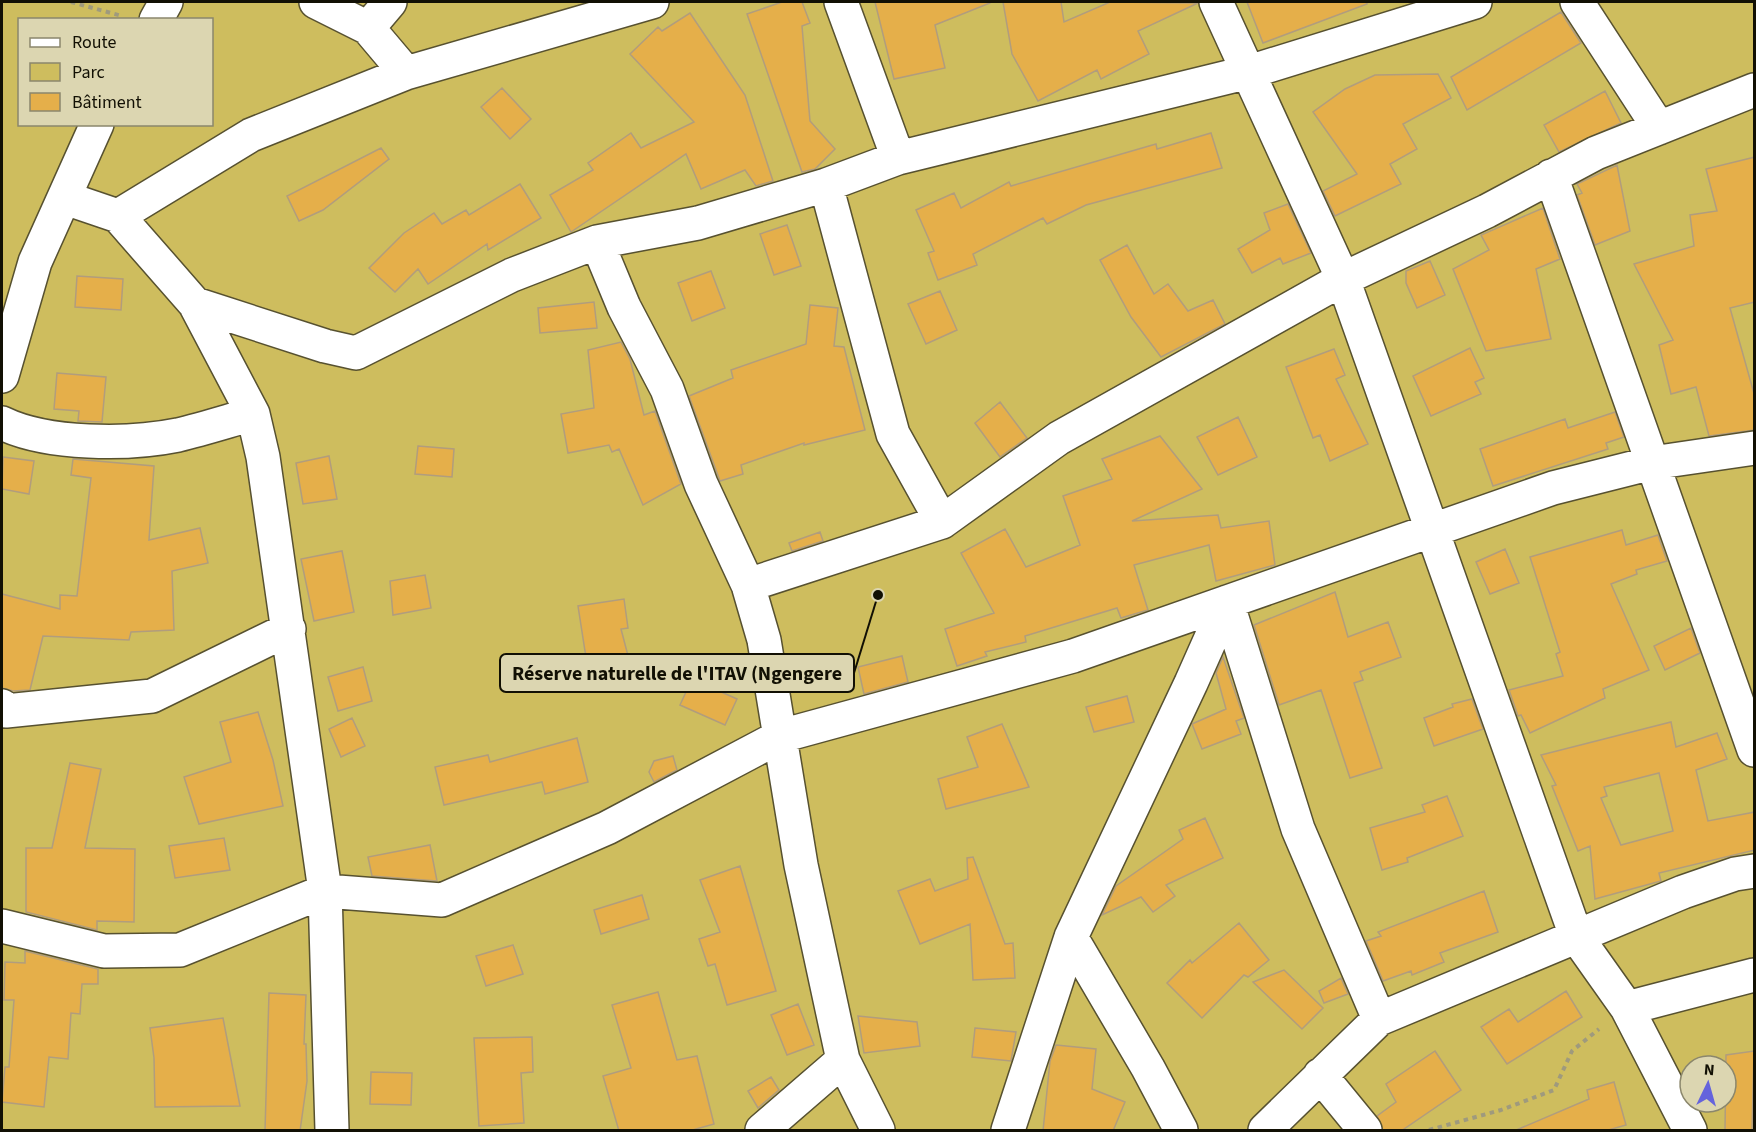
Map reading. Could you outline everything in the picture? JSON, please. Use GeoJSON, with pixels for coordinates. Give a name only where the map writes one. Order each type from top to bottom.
{"type":"FeatureCollection","features":[{"type":"Feature","properties":{"kind":"street"},"geometry":{"type":"LineString","coordinates":[[316,2],[368,28],[406,73]]}},
{"type":"Feature","properties":{"kind":"street"},"geometry":{"type":"LineString","coordinates":[[368,28],[390,2]]}},
{"type":"Feature","properties":{"kind":"street"},"geometry":{"type":"LineString","coordinates":[[118,216],[251,135],[406,73],[652,2]]}},
{"type":"Feature","properties":{"kind":"street"},"geometry":{"type":"LineString","coordinates":[[841,2],[898,158]]}},
{"type":"Feature","properties":{"kind":"street"},"geometry":{"type":"LineString","coordinates":[[1216,2],[1343,279],[1576,936],[1627,1008],[1690,1131]]}},
{"type":"Feature","properties":{"kind":"street"},"geometry":{"type":"LineString","coordinates":[[195,304],[325,346],[356,353],[512,274],[597,242],[698,223],[826,185],[898,158],[1249,72],[1475,2]]}},
{"type":"Feature","properties":{"kind":"street"},"geometry":{"type":"LineString","coordinates":[[1577,2],[1659,128]]}},
{"type":"Feature","properties":{"kind":"street"},"geometry":{"type":"LineString","coordinates":[[748,585],[942,522],[1059,438],[1343,279],[1487,210],[1551,176],[1659,128],[1755,90]]}},
{"type":"Feature","properties":{"kind":"street"},"geometry":{"type":"LineString","coordinates":[[2,376],[35,262],[96,126]]}},
{"type":"Feature","properties":{"kind":"street"},"geometry":{"type":"LineString","coordinates":[[1551,176],[1755,750]]}},
{"type":"Feature","properties":{"kind":"street"},"geometry":{"type":"LineString","coordinates":[[826,185],[893,434],[942,522]]}},
{"type":"Feature","properties":{"kind":"street"},"geometry":{"type":"LineString","coordinates":[[65,198],[118,216],[195,304],[253,414],[263,457],[289,629],[325,891],[331,1129]]}},
{"type":"Feature","properties":{"kind":"street"},"geometry":{"type":"LineString","coordinates":[[597,242],[624,307],[667,389],[700,484],[748,585],[764,640],[801,865],[843,1060],[878,1131]]}},
{"type":"Feature","properties":{"kind":"street"},"geometry":{"type":"LineString","coordinates":[[2,423],[18,431],[88,443],[176,435],[253,414]]}},
{"type":"Feature","properties":{"kind":"street"},"geometry":{"type":"LineString","coordinates":[[2,926],[104,951],[180,950],[325,891],[442,900],[607,828],[781,736],[1073,656],[1553,488],[1652,463],[1755,448]]}},
{"type":"Feature","properties":{"kind":"street"},"geometry":{"type":"LineString","coordinates":[[1008,1131],[1071,937],[1227,602]]}},
{"type":"Feature","properties":{"kind":"street"},"geometry":{"type":"LineString","coordinates":[[1227,602],[1298,829],[1379,1019]]}},
{"type":"Feature","properties":{"kind":"street"},"geometry":{"type":"LineString","coordinates":[[2,706],[6,711],[152,696],[289,629]]}},
{"type":"Feature","properties":{"kind":"street"},"geometry":{"type":"LineString","coordinates":[[1265,1131],[1379,1019],[1683,892],[1735,874],[1755,871]]}},
{"type":"Feature","properties":{"kind":"street"},"geometry":{"type":"LineString","coordinates":[[1071,937],[1148,1068],[1181,1131]]}},
{"type":"Feature","properties":{"kind":"street"},"geometry":{"type":"LineString","coordinates":[[1627,1008],[1755,975]]}},
{"type":"Feature","properties":{"kind":"street"},"geometry":{"type":"LineString","coordinates":[[762,1131],[843,1060]]}},
{"type":"Feature","properties":{"kind":"street"},"geometry":{"type":"LineString","coordinates":[[1320,1075],[1365,1131]]}},
{"type":"Feature","properties":{"kind":"path"},"geometry":{"type":"LineString","coordinates":[[71,2],[118,16],[160,12]]}},
{"type":"Feature","properties":{"kind":"path"},"geometry":{"type":"LineString","coordinates":[[1429,1131],[1501,1110],[1554,1090],[1572,1051],[1627,1008]]}},
{"type":"Feature","properties":{"kind":"green space"},"geometry":{"type":"Polygon","coordinates":[[[2,2],[1754,2],[1754,1130],[2,1130],[2,2]]]}},
{"type":"Feature","properties":{"kind":"building"},"geometry":{"type":"Polygon","coordinates":[[[782,2],[802,2],[810,23],[802,26],[810,121],[835,149],[815,169],[802,172],[747,14],[782,2]]]}},
{"type":"Feature","properties":{"kind":"building"},"geometry":{"type":"Polygon","coordinates":[[[875,2],[990,3],[935,25],[945,68],[894,79],[875,2]]]}},
{"type":"Feature","properties":{"kind":"building"},"geometry":{"type":"Polygon","coordinates":[[[1003,2],[1061,2],[1064,22],[1110,2],[1198,3],[1138,31],[1149,54],[1101,79],[1097,70],[1038,101],[1012,54],[1003,2]]]}},
{"type":"Feature","properties":{"kind":"building"},"geometry":{"type":"Polygon","coordinates":[[[1247,2],[1367,2],[1367,4],[1263,43],[1247,2]]]}},
{"type":"Feature","properties":{"kind":"building"},"geometry":{"type":"Polygon","coordinates":[[[1561,12],[1581,43],[1467,110],[1451,77],[1561,12]]]}},
{"type":"Feature","properties":{"kind":"building"},"geometry":{"type":"Polygon","coordinates":[[[690,13],[745,95],[773,181],[756,186],[745,170],[701,189],[686,154],[571,232],[550,195],[593,170],[588,163],[631,133],[641,148],[694,122],[630,54],[658,27],[662,31],[690,13]]]}},
{"type":"Feature","properties":{"kind":"building"},"geometry":{"type":"Polygon","coordinates":[[[1438,74],[1451,98],[1403,124],[1417,149],[1390,164],[1401,184],[1335,216],[1323,191],[1357,174],[1313,112],[1345,89],[1375,75],[1438,74]]]}},
{"type":"Feature","properties":{"kind":"building"},"geometry":{"type":"Polygon","coordinates":[[[502,88],[531,119],[510,139],[481,107],[502,88]]]}},
{"type":"Feature","properties":{"kind":"building"},"geometry":{"type":"Polygon","coordinates":[[[1605,91],[1621,123],[1559,152],[1544,125],[1605,91]]]}},
{"type":"Feature","properties":{"kind":"building"},"geometry":{"type":"Polygon","coordinates":[[[1211,133],[1222,168],[1086,205],[1047,224],[1043,218],[973,254],[977,265],[938,280],[928,253],[934,251],[916,210],[954,193],[961,208],[1009,182],[1011,186],[1156,144],[1157,149],[1211,133]]]}},
{"type":"Feature","properties":{"kind":"building"},"geometry":{"type":"Polygon","coordinates":[[[381,148],[389,159],[323,210],[299,221],[287,196],[381,148]]]}},
{"type":"Feature","properties":{"kind":"building"},"geometry":{"type":"Polygon","coordinates":[[[1755,157],[1755,302],[1730,308],[1755,397],[1755,430],[1709,436],[1696,387],[1671,394],[1659,345],[1673,340],[1634,264],[1694,246],[1690,215],[1717,211],[1706,169],[1755,157]]]}},
{"type":"Feature","properties":{"kind":"building"},"geometry":{"type":"Polygon","coordinates":[[[1617,165],[1630,231],[1595,245],[1577,195],[1582,193],[1577,184],[1617,165]]]}},
{"type":"Feature","properties":{"kind":"building"},"geometry":{"type":"Polygon","coordinates":[[[520,184],[541,218],[488,250],[487,244],[428,284],[418,269],[395,292],[369,268],[404,233],[434,213],[442,224],[466,210],[469,215],[520,184]]]}},
{"type":"Feature","properties":{"kind":"building"},"geometry":{"type":"Polygon","coordinates":[[[1288,204],[1311,253],[1283,264],[1280,258],[1252,273],[1238,249],[1270,230],[1264,213],[1288,204]]]}},
{"type":"Feature","properties":{"kind":"building"},"geometry":{"type":"Polygon","coordinates":[[[1543,208],[1560,259],[1536,269],[1551,339],[1486,351],[1453,269],[1489,250],[1481,235],[1543,208]]]}},
{"type":"Feature","properties":{"kind":"building"},"geometry":{"type":"Polygon","coordinates":[[[787,225],[801,266],[774,275],[760,234],[787,225]]]}},
{"type":"Feature","properties":{"kind":"building"},"geometry":{"type":"Polygon","coordinates":[[[1127,245],[1154,294],[1168,284],[1188,311],[1213,300],[1225,324],[1161,357],[1131,317],[1100,260],[1127,245]]]}},
{"type":"Feature","properties":{"kind":"building"},"geometry":{"type":"Polygon","coordinates":[[[1430,261],[1445,295],[1417,308],[1406,283],[1406,271],[1430,261]]]}},
{"type":"Feature","properties":{"kind":"building"},"geometry":{"type":"Polygon","coordinates":[[[711,271],[725,308],[692,321],[678,283],[711,271]]]}},
{"type":"Feature","properties":{"kind":"building"},"geometry":{"type":"Polygon","coordinates":[[[77,276],[123,279],[121,310],[75,307],[77,276]]]}},
{"type":"Feature","properties":{"kind":"building"},"geometry":{"type":"Polygon","coordinates":[[[940,291],[957,330],[926,344],[908,304],[940,291]]]}},
{"type":"Feature","properties":{"kind":"building"},"geometry":{"type":"Polygon","coordinates":[[[594,302],[597,328],[540,333],[538,308],[594,302]]]}},
{"type":"Feature","properties":{"kind":"building"},"geometry":{"type":"Polygon","coordinates":[[[810,305],[838,308],[834,346],[844,347],[865,430],[804,445],[804,443],[741,465],[743,474],[720,481],[689,396],[733,378],[731,370],[806,344],[810,305]]]}},
{"type":"Feature","properties":{"kind":"building"},"geometry":{"type":"Polygon","coordinates":[[[621,342],[630,359],[644,415],[655,411],[681,484],[643,505],[619,449],[612,452],[609,445],[568,453],[561,414],[594,408],[588,350],[621,342]]]}},
{"type":"Feature","properties":{"kind":"building"},"geometry":{"type":"Polygon","coordinates":[[[1470,348],[1484,378],[1475,382],[1481,394],[1431,416],[1413,376],[1470,348]]]}},
{"type":"Feature","properties":{"kind":"building"},"geometry":{"type":"Polygon","coordinates":[[[1334,349],[1345,375],[1336,379],[1368,444],[1330,461],[1320,435],[1313,438],[1286,367],[1334,349]]]}},
{"type":"Feature","properties":{"kind":"building"},"geometry":{"type":"Polygon","coordinates":[[[57,373],[106,377],[102,422],[78,421],[79,411],[54,409],[57,373]]]}},
{"type":"Feature","properties":{"kind":"building"},"geometry":{"type":"Polygon","coordinates":[[[1000,402],[1027,438],[1000,457],[975,423],[1000,402]]]}},
{"type":"Feature","properties":{"kind":"building"},"geometry":{"type":"Polygon","coordinates":[[[1615,412],[1624,437],[1606,443],[1608,449],[1493,486],[1480,449],[1565,419],[1568,428],[1615,412]]]}},
{"type":"Feature","properties":{"kind":"building"},"geometry":{"type":"Polygon","coordinates":[[[1238,417],[1257,457],[1218,475],[1197,437],[1238,417]]]}},
{"type":"Feature","properties":{"kind":"building"},"geometry":{"type":"Polygon","coordinates":[[[1160,436],[1202,489],[1132,521],[1218,515],[1221,528],[1269,521],[1275,565],[1216,581],[1209,545],[1134,565],[1148,610],[1121,618],[1117,608],[1025,636],[1026,642],[985,652],[987,656],[957,666],[945,629],[994,613],[961,553],[1005,529],[1026,567],[1080,545],[1063,496],[1112,479],[1102,459],[1160,436]]]}},
{"type":"Feature","properties":{"kind":"building"},"geometry":{"type":"Polygon","coordinates":[[[418,446],[454,449],[452,477],[415,474],[418,446]]]}},
{"type":"Feature","properties":{"kind":"building"},"geometry":{"type":"Polygon","coordinates":[[[329,456],[337,499],[303,504],[296,463],[329,456]]]}},
{"type":"Feature","properties":{"kind":"building"},"geometry":{"type":"Polygon","coordinates":[[[3,457],[34,461],[29,494],[2,489],[3,457]]]}},
{"type":"Feature","properties":{"kind":"building"},"geometry":{"type":"Polygon","coordinates":[[[73,459],[154,466],[149,540],[200,528],[208,563],[172,571],[174,630],[131,632],[129,640],[43,636],[30,690],[13,691],[2,688],[2,594],[60,609],[60,595],[77,596],[91,478],[71,475],[73,459]]]}},
{"type":"Feature","properties":{"kind":"building"},"geometry":{"type":"Polygon","coordinates":[[[1622,530],[1626,545],[1658,535],[1667,561],[1636,570],[1637,574],[1611,584],[1649,670],[1603,689],[1605,698],[1530,733],[1521,715],[1518,716],[1509,690],[1563,676],[1556,654],[1560,652],[1530,557],[1622,530]]]}},
{"type":"Feature","properties":{"kind":"building"},"geometry":{"type":"Polygon","coordinates":[[[820,532],[823,541],[792,551],[789,543],[820,532]]]}},
{"type":"Feature","properties":{"kind":"building"},"geometry":{"type":"Polygon","coordinates":[[[1505,549],[1519,583],[1490,594],[1476,562],[1505,549]]]}},
{"type":"Feature","properties":{"kind":"building"},"geometry":{"type":"Polygon","coordinates":[[[342,551],[354,612],[314,621],[301,559],[342,551]]]}},
{"type":"Feature","properties":{"kind":"building"},"geometry":{"type":"Polygon","coordinates":[[[425,575],[431,608],[393,615],[390,581],[425,575]]]}},
{"type":"Feature","properties":{"kind":"building"},"geometry":{"type":"Polygon","coordinates":[[[1335,592],[1348,637],[1388,622],[1401,657],[1360,672],[1363,680],[1354,683],[1382,768],[1350,778],[1321,690],[1279,705],[1254,625],[1335,592]]]}},
{"type":"Feature","properties":{"kind":"building"},"geometry":{"type":"Polygon","coordinates":[[[624,599],[628,628],[621,629],[636,686],[626,681],[594,689],[578,606],[624,599]]]}},
{"type":"Feature","properties":{"kind":"building"},"geometry":{"type":"Polygon","coordinates":[[[1691,628],[1700,653],[1665,670],[1654,646],[1691,628]]]}},
{"type":"Feature","properties":{"kind":"building"},"geometry":{"type":"Polygon","coordinates":[[[902,656],[908,682],[864,694],[858,667],[902,656]]]}},
{"type":"Feature","properties":{"kind":"building"},"geometry":{"type":"Polygon","coordinates":[[[1223,657],[1244,718],[1236,721],[1241,734],[1202,749],[1192,724],[1226,709],[1216,673],[1223,657]]]}},
{"type":"Feature","properties":{"kind":"building"},"geometry":{"type":"Polygon","coordinates":[[[363,667],[372,701],[338,711],[328,677],[363,667]]]}},
{"type":"Feature","properties":{"kind":"building"},"geometry":{"type":"Polygon","coordinates":[[[692,679],[737,699],[725,725],[680,705],[692,679]]]}},
{"type":"Feature","properties":{"kind":"building"},"geometry":{"type":"Polygon","coordinates":[[[1127,696],[1134,722],[1094,732],[1086,707],[1127,696]]]}},
{"type":"Feature","properties":{"kind":"building"},"geometry":{"type":"Polygon","coordinates":[[[1472,699],[1483,729],[1434,746],[1424,718],[1453,707],[1452,704],[1472,699]]]}},
{"type":"Feature","properties":{"kind":"building"},"geometry":{"type":"Polygon","coordinates":[[[258,712],[273,760],[283,806],[199,824],[184,777],[231,762],[220,722],[258,712]]]}},
{"type":"Feature","properties":{"kind":"building"},"geometry":{"type":"Polygon","coordinates":[[[352,718],[365,746],[341,757],[329,729],[352,718]]]}},
{"type":"Feature","properties":{"kind":"building"},"geometry":{"type":"Polygon","coordinates":[[[1671,722],[1676,747],[1717,733],[1727,759],[1696,770],[1708,821],[1755,812],[1755,850],[1659,873],[1661,881],[1595,899],[1590,846],[1578,851],[1552,786],[1556,785],[1541,755],[1671,722]],[[1659,773],[1604,787],[1607,796],[1601,798],[1621,845],[1673,831],[1659,773]]]}},
{"type":"Feature","properties":{"kind":"building"},"geometry":{"type":"Polygon","coordinates":[[[1002,724],[1029,787],[946,809],[938,779],[978,767],[967,737],[1002,724]]]}},
{"type":"Feature","properties":{"kind":"building"},"geometry":{"type":"Polygon","coordinates":[[[577,738],[588,782],[545,794],[542,782],[444,805],[435,767],[488,755],[490,762],[577,738]]]}},
{"type":"Feature","properties":{"kind":"building"},"geometry":{"type":"Polygon","coordinates":[[[673,756],[677,770],[654,782],[649,772],[654,761],[673,756]]]}},
{"type":"Feature","properties":{"kind":"building"},"geometry":{"type":"Polygon","coordinates":[[[70,763],[101,769],[85,848],[135,849],[134,922],[97,921],[97,930],[26,912],[26,848],[52,848],[70,763]]]}},
{"type":"Feature","properties":{"kind":"building"},"geometry":{"type":"Polygon","coordinates":[[[1447,796],[1463,836],[1407,858],[1408,862],[1382,870],[1370,828],[1425,812],[1422,805],[1447,796]]]}},
{"type":"Feature","properties":{"kind":"building"},"geometry":{"type":"Polygon","coordinates":[[[1205,818],[1223,858],[1166,885],[1175,896],[1153,912],[1141,897],[1102,915],[1116,886],[1183,839],[1179,830],[1205,818]]]}},
{"type":"Feature","properties":{"kind":"building"},"geometry":{"type":"Polygon","coordinates":[[[224,838],[230,870],[175,878],[169,846],[224,838]]]}},
{"type":"Feature","properties":{"kind":"building"},"geometry":{"type":"Polygon","coordinates":[[[430,845],[437,881],[372,876],[368,857],[430,845]]]}},
{"type":"Feature","properties":{"kind":"building"},"geometry":{"type":"Polygon","coordinates":[[[973,857],[1005,944],[1013,943],[1015,978],[973,980],[970,924],[920,944],[898,891],[930,879],[935,891],[968,879],[967,858],[973,857]]]}},
{"type":"Feature","properties":{"kind":"building"},"geometry":{"type":"Polygon","coordinates":[[[740,866],[776,991],[727,1005],[715,964],[708,966],[699,939],[720,932],[700,880],[740,866]]]}},
{"type":"Feature","properties":{"kind":"building"},"geometry":{"type":"Polygon","coordinates":[[[1484,891],[1498,932],[1440,953],[1444,962],[1412,975],[1411,971],[1383,981],[1366,941],[1381,936],[1378,932],[1484,891]]]}},
{"type":"Feature","properties":{"kind":"building"},"geometry":{"type":"Polygon","coordinates":[[[642,895],[649,919],[601,934],[594,910],[642,895]]]}},
{"type":"Feature","properties":{"kind":"building"},"geometry":{"type":"Polygon","coordinates":[[[1239,923],[1269,960],[1248,977],[1244,975],[1202,1018],[1167,983],[1190,960],[1192,963],[1239,923]]]}},
{"type":"Feature","properties":{"kind":"building"},"geometry":{"type":"Polygon","coordinates":[[[513,945],[523,974],[486,986],[476,956],[513,945]]]}},
{"type":"Feature","properties":{"kind":"building"},"geometry":{"type":"Polygon","coordinates":[[[25,951],[98,969],[98,984],[82,984],[80,1014],[71,1013],[68,1059],[49,1057],[44,1107],[2,1102],[5,1067],[9,1067],[14,1000],[4,1000],[5,962],[25,963],[25,951]]]}},
{"type":"Feature","properties":{"kind":"building"},"geometry":{"type":"Polygon","coordinates":[[[1284,970],[1323,1008],[1302,1029],[1253,982],[1284,970]]]}},
{"type":"Feature","properties":{"kind":"building"},"geometry":{"type":"Polygon","coordinates":[[[1341,978],[1348,994],[1324,1003],[1319,991],[1341,978]]]}},
{"type":"Feature","properties":{"kind":"building"},"geometry":{"type":"Polygon","coordinates":[[[1566,991],[1582,1017],[1507,1064],[1481,1027],[1509,1009],[1518,1022],[1566,991]]]}},
{"type":"Feature","properties":{"kind":"building"},"geometry":{"type":"Polygon","coordinates":[[[658,992],[677,1060],[697,1056],[714,1124],[689,1131],[619,1131],[603,1076],[631,1068],[612,1005],[658,992]]]}},
{"type":"Feature","properties":{"kind":"building"},"geometry":{"type":"Polygon","coordinates":[[[269,993],[306,995],[304,1044],[306,1044],[307,1081],[300,1131],[265,1131],[269,993]]]}},
{"type":"Feature","properties":{"kind":"building"},"geometry":{"type":"Polygon","coordinates":[[[798,1004],[814,1045],[787,1055],[771,1015],[798,1004]]]}},
{"type":"Feature","properties":{"kind":"building"},"geometry":{"type":"Polygon","coordinates":[[[858,1016],[917,1022],[920,1046],[864,1053],[858,1016]]]}},
{"type":"Feature","properties":{"kind":"building"},"geometry":{"type":"Polygon","coordinates":[[[223,1018],[240,1106],[155,1107],[154,1058],[150,1028],[223,1018]]]}},
{"type":"Feature","properties":{"kind":"building"},"geometry":{"type":"Polygon","coordinates":[[[975,1028],[1016,1032],[1011,1061],[972,1057],[975,1028]]]}},
{"type":"Feature","properties":{"kind":"building"},"geometry":{"type":"Polygon","coordinates":[[[532,1037],[533,1072],[521,1073],[524,1123],[479,1126],[474,1038],[532,1037]]]}},
{"type":"Feature","properties":{"kind":"building"},"geometry":{"type":"Polygon","coordinates":[[[1056,1045],[1096,1049],[1092,1089],[1125,1102],[1113,1131],[1043,1131],[1050,1061],[1056,1045]]]}},
{"type":"Feature","properties":{"kind":"building"},"geometry":{"type":"Polygon","coordinates":[[[1435,1051],[1461,1090],[1401,1131],[1383,1131],[1377,1116],[1396,1102],[1386,1084],[1435,1051]]]}},
{"type":"Feature","properties":{"kind":"building"},"geometry":{"type":"Polygon","coordinates":[[[1754,1051],[1752,1131],[1725,1131],[1725,1114],[1738,1114],[1738,1054],[1733,1054],[1754,1051]]]}},
{"type":"Feature","properties":{"kind":"building"},"geometry":{"type":"Polygon","coordinates":[[[371,1072],[412,1073],[411,1105],[370,1104],[371,1072]]]}},
{"type":"Feature","properties":{"kind":"building"},"geometry":{"type":"Polygon","coordinates":[[[771,1077],[779,1090],[758,1108],[748,1091],[771,1077]]]}},
{"type":"Feature","properties":{"kind":"building"},"geometry":{"type":"Polygon","coordinates":[[[1614,1082],[1626,1125],[1605,1131],[1514,1131],[1589,1099],[1587,1090],[1614,1082]]]}},
{"type":"Feature","properties":{"kind":"place","name":"Réserve naturelle de l'ITAV (Ngengere"},"geometry":{"type":"Point","coordinates":[878,595]}}]}
